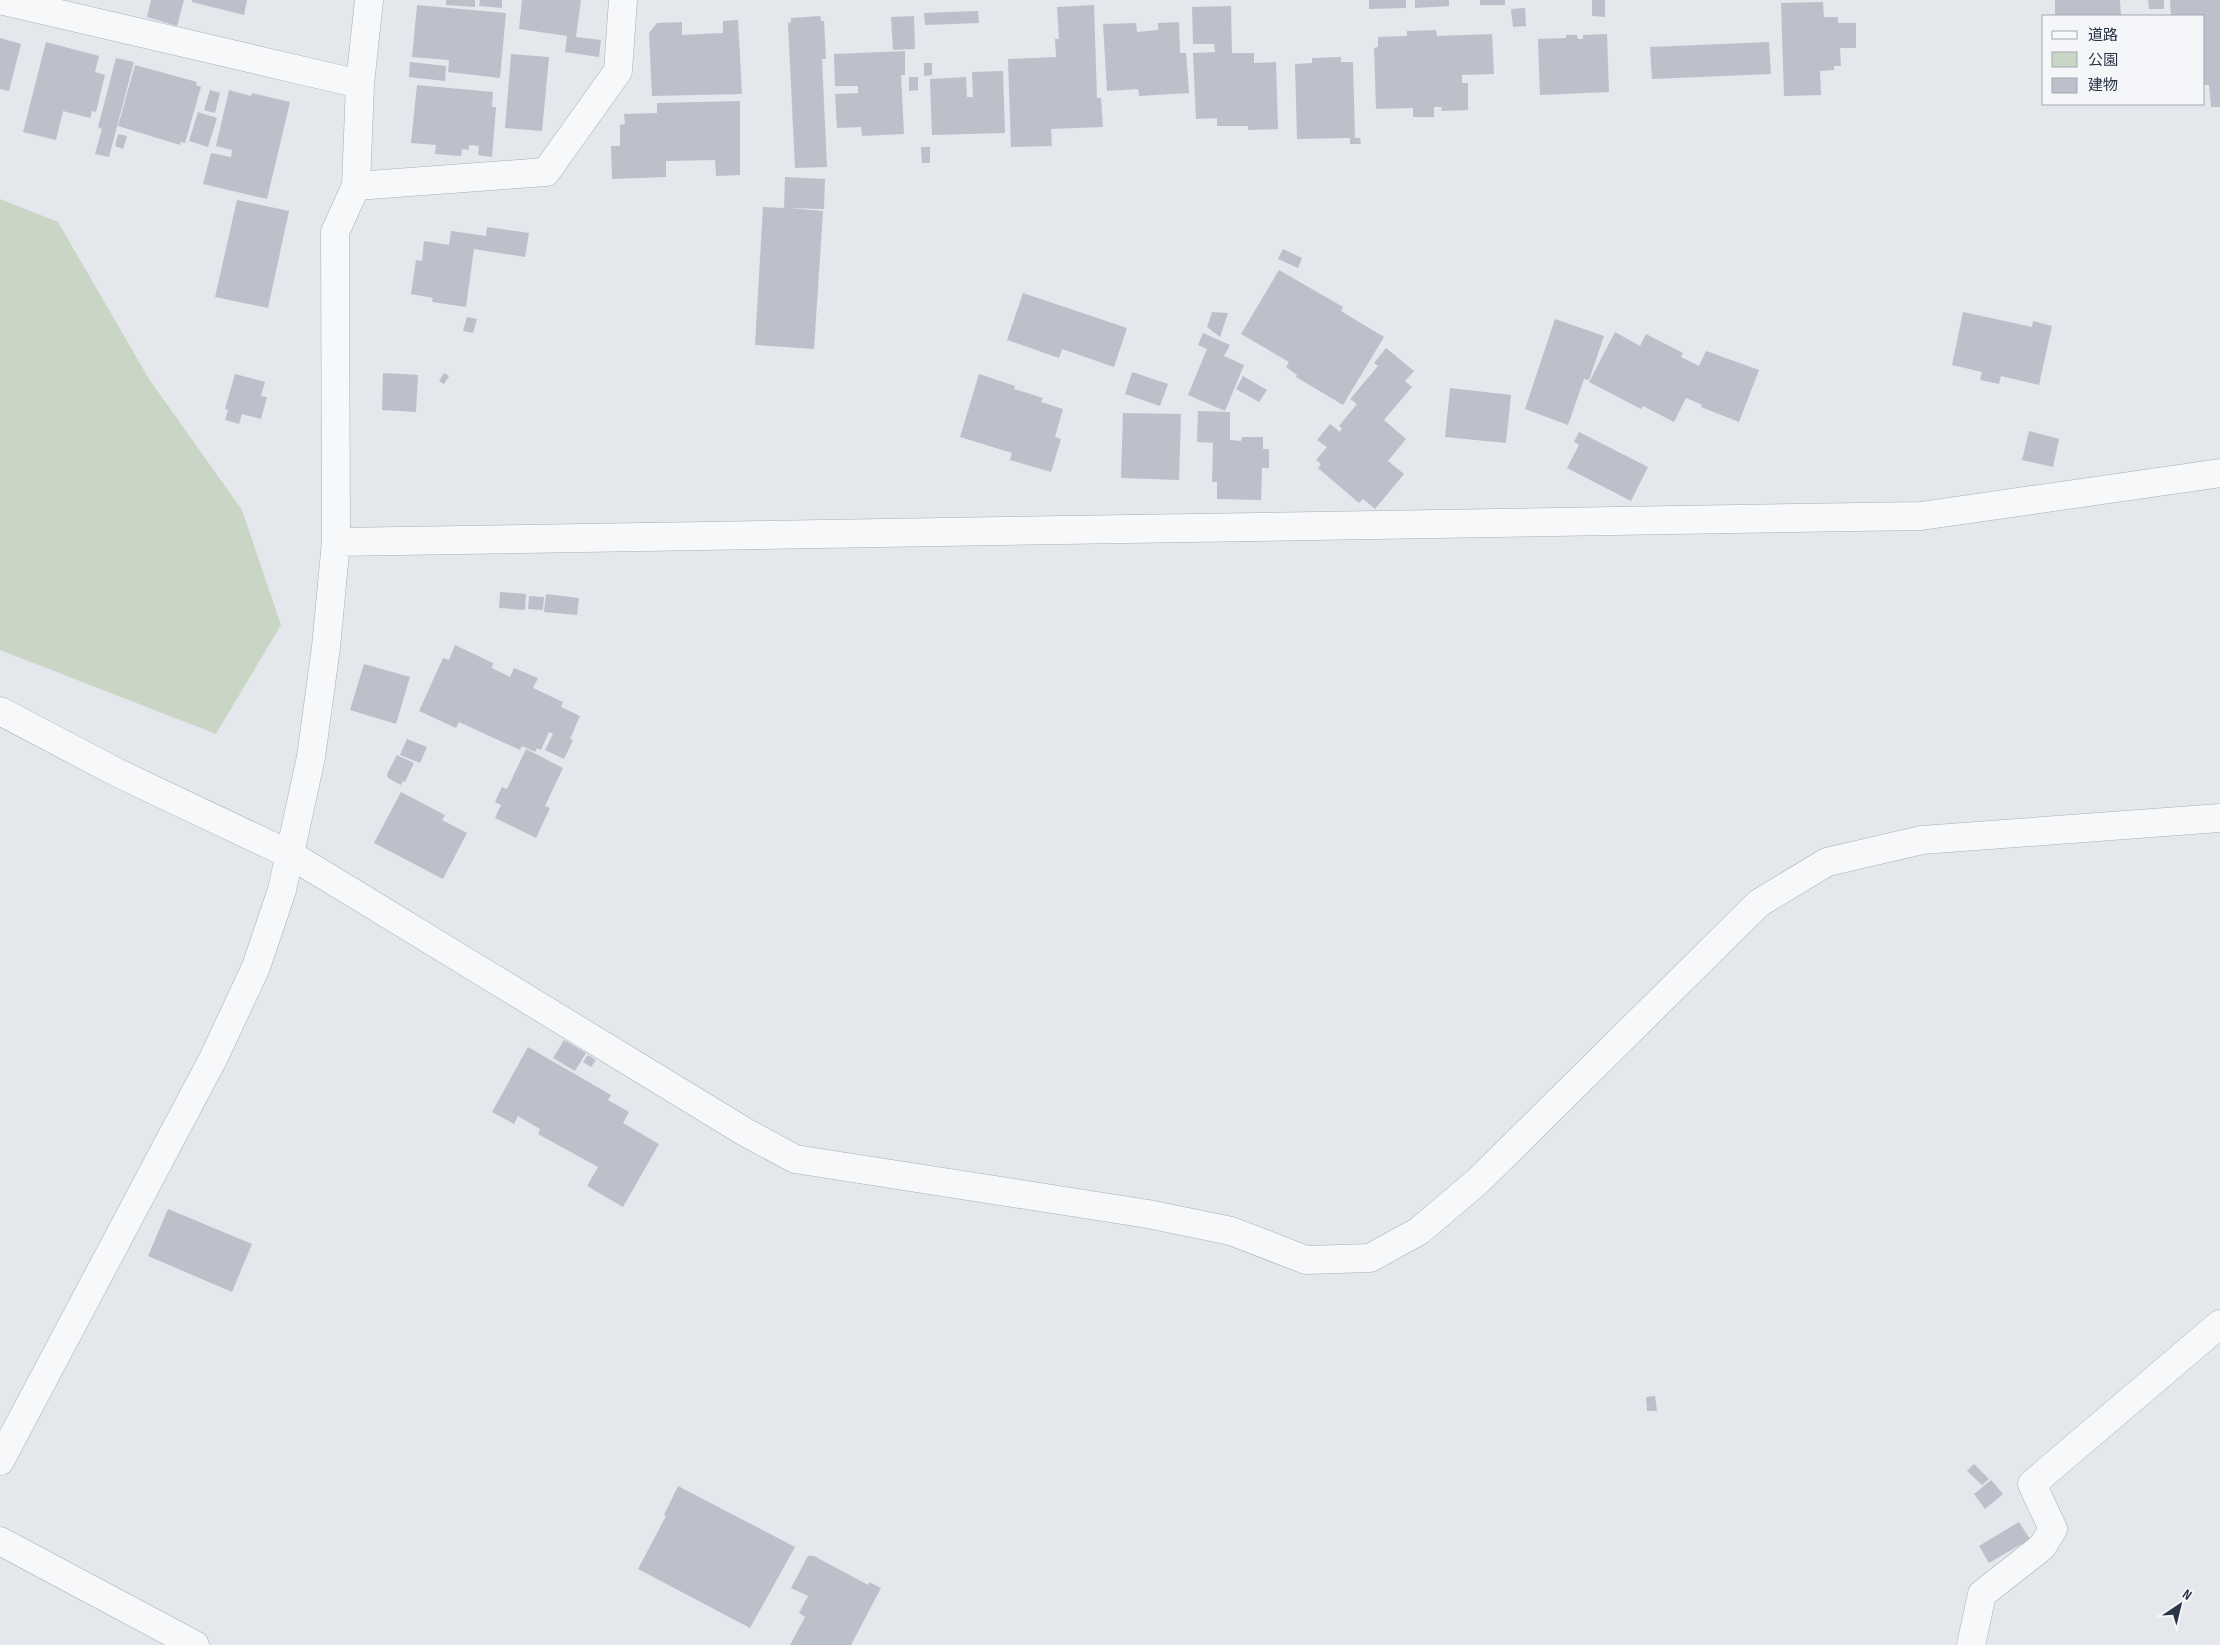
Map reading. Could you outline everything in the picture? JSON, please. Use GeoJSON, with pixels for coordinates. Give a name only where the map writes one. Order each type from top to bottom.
{"type":"FeatureCollection","features":[{"type":"Feature","properties":{"kind":"street"},"geometry":{"type":"LineString","coordinates":[[0,0],[360,84]]}},
{"type":"Feature","properties":{"kind":"street"},"geometry":{"type":"LineString","coordinates":[[0,1460],[214,1057],[256,967],[282,890],[291,855],[312,757],[326,647],[336,542],[335,232],[356,186],[360,84],[369,0]]}},
{"type":"Feature","properties":{"kind":"street"},"geometry":{"type":"LineString","coordinates":[[356,186],[546,172],[618,71],[623,0]]}},
{"type":"Feature","properties":{"kind":"street"},"geometry":{"type":"LineString","coordinates":[[336,542],[1921,516],[2220,473]]}},
{"type":"Feature","properties":{"kind":"street"},"geometry":{"type":"LineString","coordinates":[[0,711],[118,773],[291,855],[736,1126],[795,1159],[1158,1216],[1231,1230],[1306,1260],[1370,1258],[1419,1231],[1478,1181],[1759,903],[1827,862],[1922,840],[2220,818]]}},
{"type":"Feature","properties":{"kind":"street"},"geometry":{"type":"LineString","coordinates":[[1971,1645],[1982,1594],[2042,1547],[2053,1528],[2032,1484],[2220,1324]]}},
{"type":"Feature","properties":{"kind":"street"},"geometry":{"type":"LineString","coordinates":[[0,1541],[195,1645]]}},
{"type":"Feature","properties":{"kind":"green space"},"geometry":{"type":"Polygon","coordinates":[[[0,199],[58,222],[149,379],[242,510],[281,625],[216,734],[0,650],[0,199]]]}},
{"type":"Feature","properties":{"kind":"building"},"geometry":{"type":"Polygon","coordinates":[[[151,0],[184,0],[177,26],[147,17],[151,0]]]}},
{"type":"Feature","properties":{"kind":"building"},"geometry":{"type":"Polygon","coordinates":[[[192,0],[247,0],[244,15],[192,2],[192,0]]]}},
{"type":"Feature","properties":{"kind":"building"},"geometry":{"type":"Polygon","coordinates":[[[446,0],[475,0],[475,7],[446,5],[446,0]]]}},
{"type":"Feature","properties":{"kind":"building"},"geometry":{"type":"Polygon","coordinates":[[[480,0],[502,0],[502,8],[479,6],[480,0]]]}},
{"type":"Feature","properties":{"kind":"building"},"geometry":{"type":"Polygon","coordinates":[[[522,0],[581,0],[576,37],[601,40],[599,57],[565,52],[567,36],[519,29],[522,0]]]}},
{"type":"Feature","properties":{"kind":"building"},"geometry":{"type":"Polygon","coordinates":[[[1369,0],[1406,0],[1406,8],[1369,9],[1369,0]]]}},
{"type":"Feature","properties":{"kind":"building"},"geometry":{"type":"Polygon","coordinates":[[[1415,0],[1449,0],[1449,6],[1415,8],[1415,0]]]}},
{"type":"Feature","properties":{"kind":"building"},"geometry":{"type":"Polygon","coordinates":[[[1480,0],[1505,0],[1505,5],[1480,5],[1480,0]]]}},
{"type":"Feature","properties":{"kind":"building"},"geometry":{"type":"Polygon","coordinates":[[[1592,0],[1605,0],[1605,17],[1592,16],[1592,0]]]}},
{"type":"Feature","properties":{"kind":"building"},"geometry":{"type":"Polygon","coordinates":[[[2055,0],[2120,0],[2121,15],[2055,15],[2055,0]]]}},
{"type":"Feature","properties":{"kind":"building"},"geometry":{"type":"Polygon","coordinates":[[[2148,0],[2164,0],[2164,9],[2149,9],[2148,0]]]}},
{"type":"Feature","properties":{"kind":"building"},"geometry":{"type":"Polygon","coordinates":[[[2170,0],[2220,0],[2220,107],[2211,107],[2209,85],[2205,85],[2205,15],[2171,15],[2170,0]]]}},
{"type":"Feature","properties":{"kind":"building"},"geometry":{"type":"Polygon","coordinates":[[[1823,2],[1824,17],[1838,17],[1838,23],[1856,23],[1856,48],[1840,48],[1841,66],[1834,66],[1834,70],[1820,71],[1821,95],[1784,96],[1781,3],[1823,2]]]}},
{"type":"Feature","properties":{"kind":"building"},"geometry":{"type":"Polygon","coordinates":[[[417,5],[506,13],[500,78],[448,72],[449,60],[412,57],[417,5]]]}},
{"type":"Feature","properties":{"kind":"building"},"geometry":{"type":"Polygon","coordinates":[[[1094,5],[1097,98],[1101,98],[1103,127],[1051,129],[1052,146],[1011,147],[1008,59],[1056,57],[1055,39],[1059,39],[1057,7],[1094,5]]]}},
{"type":"Feature","properties":{"kind":"building"},"geometry":{"type":"Polygon","coordinates":[[[1231,6],[1232,53],[1254,53],[1254,63],[1276,62],[1278,129],[1248,130],[1248,126],[1217,126],[1217,118],[1196,119],[1193,53],[1215,52],[1214,44],[1193,44],[1192,7],[1231,6]]]}},
{"type":"Feature","properties":{"kind":"building"},"geometry":{"type":"Polygon","coordinates":[[[1525,8],[1526,26],[1513,27],[1511,9],[1525,8]]]}},
{"type":"Feature","properties":{"kind":"building"},"geometry":{"type":"Polygon","coordinates":[[[978,11],[979,23],[925,25],[924,13],[978,11]]]}},
{"type":"Feature","properties":{"kind":"building"},"geometry":{"type":"Polygon","coordinates":[[[820,16],[821,21],[824,21],[826,59],[822,59],[827,167],[795,168],[788,23],[791,22],[791,18],[820,16]]]}},
{"type":"Feature","properties":{"kind":"building"},"geometry":{"type":"Polygon","coordinates":[[[914,16],[915,49],[893,50],[891,17],[914,16]]]}},
{"type":"Feature","properties":{"kind":"building"},"geometry":{"type":"Polygon","coordinates":[[[738,20],[742,94],[652,96],[649,33],[657,23],[682,22],[682,35],[723,33],[723,21],[738,20]]]}},
{"type":"Feature","properties":{"kind":"building"},"geometry":{"type":"Polygon","coordinates":[[[1179,22],[1180,53],[1186,53],[1189,93],[1139,96],[1138,89],[1107,91],[1103,24],[1136,23],[1137,32],[1158,30],[1158,23],[1179,22]]]}},
{"type":"Feature","properties":{"kind":"building"},"geometry":{"type":"Polygon","coordinates":[[[1436,30],[1437,36],[1492,34],[1494,74],[1462,75],[1462,83],[1468,83],[1468,110],[1441,111],[1442,107],[1434,107],[1434,117],[1413,117],[1413,108],[1376,109],[1374,48],[1378,47],[1378,37],[1407,36],[1407,31],[1436,30]]]}},
{"type":"Feature","properties":{"kind":"building"},"geometry":{"type":"Polygon","coordinates":[[[1607,34],[1609,92],[1540,95],[1538,39],[1566,38],[1566,35],[1577,35],[1578,39],[1583,39],[1583,35],[1607,34]]]}},
{"type":"Feature","properties":{"kind":"building"},"geometry":{"type":"Polygon","coordinates":[[[0,38],[21,44],[9,91],[0,89],[0,38]]]}},
{"type":"Feature","properties":{"kind":"building"},"geometry":{"type":"Polygon","coordinates":[[[46,42],[99,56],[95,72],[105,75],[96,112],[92,111],[90,118],[63,111],[56,140],[23,132],[46,42]]]}},
{"type":"Feature","properties":{"kind":"building"},"geometry":{"type":"Polygon","coordinates":[[[1769,42],[1771,74],[1652,79],[1650,47],[1769,42]]]}},
{"type":"Feature","properties":{"kind":"building"},"geometry":{"type":"Polygon","coordinates":[[[905,51],[905,75],[901,75],[904,134],[862,136],[861,127],[837,128],[835,94],[858,93],[858,86],[835,86],[834,54],[905,51]]]}},
{"type":"Feature","properties":{"kind":"building"},"geometry":{"type":"Polygon","coordinates":[[[511,54],[549,57],[542,131],[505,128],[511,54]]]}},
{"type":"Feature","properties":{"kind":"building"},"geometry":{"type":"Polygon","coordinates":[[[1341,57],[1341,62],[1353,62],[1355,138],[1360,138],[1361,144],[1350,144],[1350,138],[1297,139],[1295,64],[1312,63],[1312,58],[1341,57]]]}},
{"type":"Feature","properties":{"kind":"building"},"geometry":{"type":"Polygon","coordinates":[[[116,58],[134,62],[109,157],[95,154],[102,129],[98,127],[116,58]]]}},
{"type":"Feature","properties":{"kind":"building"},"geometry":{"type":"Polygon","coordinates":[[[410,62],[446,66],[445,81],[409,77],[410,62]]]}},
{"type":"Feature","properties":{"kind":"building"},"geometry":{"type":"Polygon","coordinates":[[[924,63],[932,63],[932,75],[924,76],[924,63]]]}},
{"type":"Feature","properties":{"kind":"building"},"geometry":{"type":"Polygon","coordinates":[[[135,65],[197,82],[196,85],[201,87],[185,143],[181,142],[180,145],[118,126],[135,65]]]}},
{"type":"Feature","properties":{"kind":"building"},"geometry":{"type":"Polygon","coordinates":[[[1003,71],[1005,133],[932,135],[930,79],[966,77],[967,97],[973,97],[972,72],[1003,71]]]}},
{"type":"Feature","properties":{"kind":"building"},"geometry":{"type":"Polygon","coordinates":[[[909,77],[918,77],[918,90],[909,91],[909,77]]]}},
{"type":"Feature","properties":{"kind":"building"},"geometry":{"type":"Polygon","coordinates":[[[417,85],[493,92],[492,107],[496,107],[492,157],[478,155],[479,146],[469,145],[469,150],[462,149],[461,156],[435,154],[436,145],[411,143],[417,85]]]}},
{"type":"Feature","properties":{"kind":"building"},"geometry":{"type":"Polygon","coordinates":[[[210,90],[220,93],[215,113],[204,110],[210,90]]]}},
{"type":"Feature","properties":{"kind":"building"},"geometry":{"type":"Polygon","coordinates":[[[229,90],[251,96],[252,93],[290,102],[267,199],[203,184],[211,153],[231,157],[232,150],[216,146],[229,90]]]}},
{"type":"Feature","properties":{"kind":"building"},"geometry":{"type":"Polygon","coordinates":[[[740,101],[740,175],[716,176],[715,160],[666,161],[666,177],[612,179],[611,146],[620,146],[620,125],[625,124],[624,114],[657,113],[657,103],[740,101]]]}},
{"type":"Feature","properties":{"kind":"building"},"geometry":{"type":"Polygon","coordinates":[[[198,112],[217,118],[208,147],[189,141],[198,112]]]}},
{"type":"Feature","properties":{"kind":"building"},"geometry":{"type":"Polygon","coordinates":[[[118,134],[127,136],[123,149],[115,146],[118,134]]]}},
{"type":"Feature","properties":{"kind":"building"},"geometry":{"type":"Polygon","coordinates":[[[921,147],[930,147],[930,163],[922,163],[921,147]]]}},
{"type":"Feature","properties":{"kind":"building"},"geometry":{"type":"Polygon","coordinates":[[[785,177],[825,179],[824,209],[788,208],[823,211],[814,349],[755,345],[763,207],[784,208],[785,177]]]}},
{"type":"Feature","properties":{"kind":"building"},"geometry":{"type":"Polygon","coordinates":[[[237,200],[289,211],[268,308],[215,297],[237,200]]]}},
{"type":"Feature","properties":{"kind":"building"},"geometry":{"type":"Polygon","coordinates":[[[487,227],[529,233],[525,257],[474,249],[466,307],[432,302],[433,298],[411,294],[416,260],[422,261],[424,241],[449,245],[451,231],[486,236],[487,227]]]}},
{"type":"Feature","properties":{"kind":"building"},"geometry":{"type":"Polygon","coordinates":[[[1283,249],[1302,258],[1298,268],[1278,259],[1283,249]]]}},
{"type":"Feature","properties":{"kind":"building"},"geometry":{"type":"Polygon","coordinates":[[[1279,270],[1343,307],[1341,311],[1384,337],[1343,405],[1296,377],[1297,375],[1286,367],[1289,362],[1241,334],[1279,270]]]}},
{"type":"Feature","properties":{"kind":"building"},"geometry":{"type":"Polygon","coordinates":[[[1023,293],[1127,328],[1114,367],[1062,349],[1059,358],[1007,340],[1023,293]]]}},
{"type":"Feature","properties":{"kind":"building"},"geometry":{"type":"Polygon","coordinates":[[[1212,312],[1228,313],[1220,337],[1207,327],[1212,312]]]}},
{"type":"Feature","properties":{"kind":"building"},"geometry":{"type":"Polygon","coordinates":[[[1963,312],[2032,327],[2033,321],[2052,326],[2039,385],[2001,376],[1999,384],[1980,380],[1982,372],[1952,365],[1963,312]]]}},
{"type":"Feature","properties":{"kind":"building"},"geometry":{"type":"Polygon","coordinates":[[[467,317],[477,319],[473,333],[463,331],[467,317]]]}},
{"type":"Feature","properties":{"kind":"building"},"geometry":{"type":"Polygon","coordinates":[[[1555,319],[1604,336],[1589,380],[1584,379],[1568,425],[1525,409],[1555,319]]]}},
{"type":"Feature","properties":{"kind":"building"},"geometry":{"type":"Polygon","coordinates":[[[1615,332],[1640,346],[1646,334],[1683,353],[1681,357],[1699,366],[1706,351],[1759,370],[1739,422],[1701,407],[1702,405],[1686,398],[1674,422],[1643,406],[1641,409],[1589,382],[1615,332]]]}},
{"type":"Feature","properties":{"kind":"building"},"geometry":{"type":"Polygon","coordinates":[[[1203,333],[1230,345],[1224,356],[1244,365],[1225,411],[1188,395],[1207,349],[1198,345],[1203,333]]]}},
{"type":"Feature","properties":{"kind":"building"},"geometry":{"type":"Polygon","coordinates":[[[1386,348],[1414,371],[1405,381],[1412,387],[1384,420],[1406,439],[1388,461],[1404,474],[1375,509],[1363,499],[1359,503],[1318,468],[1321,464],[1316,460],[1327,447],[1317,440],[1330,424],[1340,432],[1342,428],[1339,426],[1357,404],[1350,399],[1378,366],[1374,363],[1386,348]]]}},
{"type":"Feature","properties":{"kind":"building"},"geometry":{"type":"Polygon","coordinates":[[[1132,372],[1168,384],[1160,406],[1125,394],[1132,372]]]}},
{"type":"Feature","properties":{"kind":"building"},"geometry":{"type":"Polygon","coordinates":[[[383,373],[418,375],[416,412],[382,410],[383,373]]]}},
{"type":"Feature","properties":{"kind":"building"},"geometry":{"type":"Polygon","coordinates":[[[444,373],[449,376],[444,384],[439,381],[444,373]]]}},
{"type":"Feature","properties":{"kind":"building"},"geometry":{"type":"Polygon","coordinates":[[[235,374],[265,382],[261,396],[267,397],[261,419],[242,414],[239,424],[225,420],[228,410],[225,409],[235,374]]]}},
{"type":"Feature","properties":{"kind":"building"},"geometry":{"type":"Polygon","coordinates":[[[979,374],[1015,386],[1014,389],[1043,398],[1041,402],[1063,409],[1055,437],[1061,439],[1051,472],[1010,460],[1012,453],[960,437],[979,374]]]}},
{"type":"Feature","properties":{"kind":"building"},"geometry":{"type":"Polygon","coordinates":[[[1243,376],[1267,390],[1259,402],[1236,389],[1243,376]]]}},
{"type":"Feature","properties":{"kind":"building"},"geometry":{"type":"Polygon","coordinates":[[[1450,388],[1511,395],[1506,443],[1445,437],[1450,388]]]}},
{"type":"Feature","properties":{"kind":"building"},"geometry":{"type":"Polygon","coordinates":[[[1198,411],[1230,412],[1230,440],[1241,441],[1242,437],[1263,437],[1263,449],[1269,449],[1269,468],[1262,468],[1261,500],[1217,499],[1217,482],[1212,482],[1213,443],[1197,442],[1198,411]]]}},
{"type":"Feature","properties":{"kind":"building"},"geometry":{"type":"Polygon","coordinates":[[[1123,413],[1181,414],[1179,480],[1121,478],[1123,413]]]}},
{"type":"Feature","properties":{"kind":"building"},"geometry":{"type":"Polygon","coordinates":[[[2029,431],[2059,439],[2053,467],[2022,460],[2029,431]]]}},
{"type":"Feature","properties":{"kind":"building"},"geometry":{"type":"Polygon","coordinates":[[[1579,432],[1648,467],[1631,501],[1567,468],[1579,445],[1574,442],[1579,432]]]}},
{"type":"Feature","properties":{"kind":"building"},"geometry":{"type":"Polygon","coordinates":[[[500,592],[526,594],[525,610],[499,608],[500,592]]]}},
{"type":"Feature","properties":{"kind":"building"},"geometry":{"type":"Polygon","coordinates":[[[546,594],[579,598],[577,615],[544,612],[546,594]]]}},
{"type":"Feature","properties":{"kind":"building"},"geometry":{"type":"Polygon","coordinates":[[[529,596],[544,597],[543,610],[528,609],[529,596]]]}},
{"type":"Feature","properties":{"kind":"building"},"geometry":{"type":"Polygon","coordinates":[[[455,645],[493,663],[492,668],[510,677],[514,668],[538,678],[533,688],[563,702],[561,707],[580,716],[570,739],[573,740],[564,759],[545,750],[553,734],[549,732],[541,750],[537,748],[535,752],[522,746],[520,750],[459,722],[456,728],[419,711],[443,658],[449,660],[455,645]]]}},
{"type":"Feature","properties":{"kind":"building"},"geometry":{"type":"Polygon","coordinates":[[[364,664],[410,677],[396,724],[350,710],[364,664]]]}},
{"type":"Feature","properties":{"kind":"building"},"geometry":{"type":"Polygon","coordinates":[[[407,739],[427,747],[420,763],[400,755],[407,739]]]}},
{"type":"Feature","properties":{"kind":"building"},"geometry":{"type":"Polygon","coordinates":[[[526,749],[563,768],[545,806],[550,808],[536,838],[495,818],[501,805],[495,802],[502,787],[507,789],[526,749]]]}},
{"type":"Feature","properties":{"kind":"building"},"geometry":{"type":"Polygon","coordinates":[[[397,755],[414,763],[405,782],[403,781],[401,785],[388,778],[387,774],[397,755]]]}},
{"type":"Feature","properties":{"kind":"building"},"geometry":{"type":"Polygon","coordinates":[[[401,792],[445,815],[442,820],[467,833],[443,879],[374,843],[401,792]]]}},
{"type":"Feature","properties":{"kind":"building"},"geometry":{"type":"Polygon","coordinates":[[[564,1040],[586,1053],[575,1071],[553,1058],[564,1040]]]}},
{"type":"Feature","properties":{"kind":"building"},"geometry":{"type":"Polygon","coordinates":[[[528,1047],[611,1095],[608,1100],[629,1112],[623,1123],[659,1144],[623,1207],[587,1186],[598,1167],[538,1134],[540,1129],[518,1116],[514,1124],[492,1112],[528,1047]]]}},
{"type":"Feature","properties":{"kind":"building"},"geometry":{"type":"Polygon","coordinates":[[[588,1055],[596,1060],[591,1067],[583,1062],[588,1055]]]}},
{"type":"Feature","properties":{"kind":"building"},"geometry":{"type":"Polygon","coordinates":[[[168,1209],[252,1244],[232,1292],[148,1256],[168,1209]]]}},
{"type":"Feature","properties":{"kind":"building"},"geometry":{"type":"Polygon","coordinates":[[[1655,1396],[1657,1411],[1647,1411],[1646,1397],[1655,1396]]]}},
{"type":"Feature","properties":{"kind":"building"},"geometry":{"type":"Polygon","coordinates":[[[1974,1464],[1989,1479],[1982,1485],[1967,1471],[1974,1464]]]}},
{"type":"Feature","properties":{"kind":"building"},"geometry":{"type":"Polygon","coordinates":[[[1991,1480],[2003,1494],[1985,1509],[1974,1494],[1991,1480]]]}},
{"type":"Feature","properties":{"kind":"building"},"geometry":{"type":"Polygon","coordinates":[[[678,1486],[795,1547],[750,1628],[638,1569],[666,1516],[664,1515],[678,1486]]]}},
{"type":"Feature","properties":{"kind":"building"},"geometry":{"type":"Polygon","coordinates":[[[2019,1522],[2030,1539],[1989,1563],[1979,1546],[2019,1522]]]}},
{"type":"Feature","properties":{"kind":"building"},"geometry":{"type":"Polygon","coordinates":[[[808,1556],[814,1556],[868,1585],[869,1582],[881,1588],[851,1645],[790,1645],[805,1617],[799,1613],[808,1596],[791,1588],[808,1556]]]}}]}
